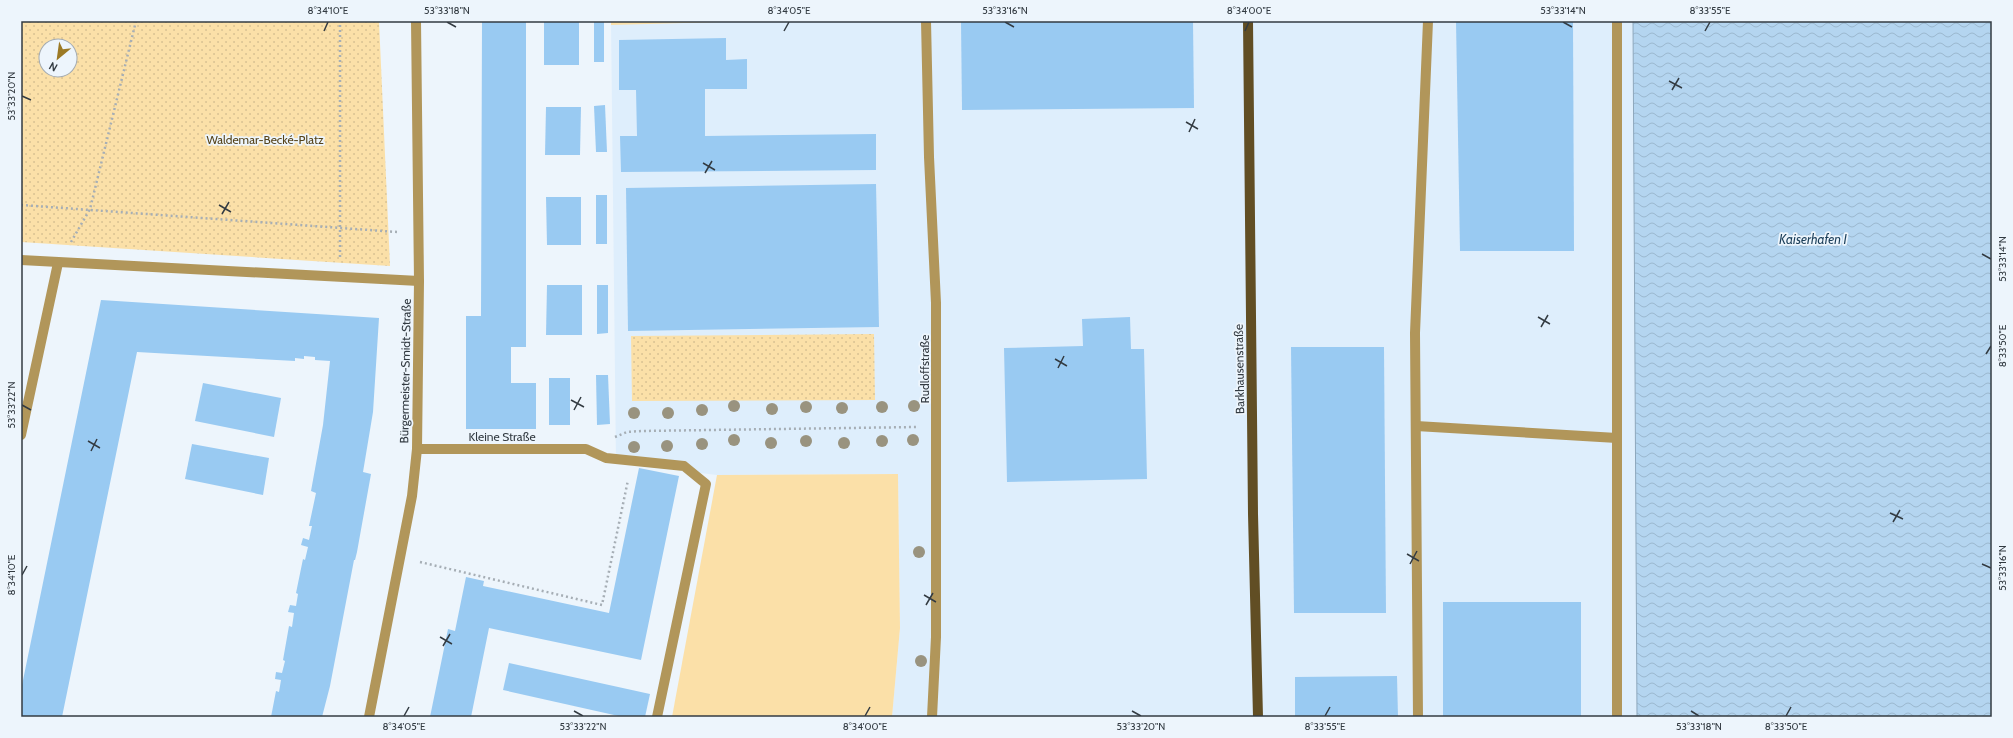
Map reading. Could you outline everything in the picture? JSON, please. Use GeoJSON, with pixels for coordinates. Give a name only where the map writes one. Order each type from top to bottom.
{"type":"FeatureCollection","features":[{"type":"Feature","properties":{"kind":"main road","name":"Barkhausenstraße"},"geometry":{"type":"LineString","coordinates":[[1248,21],[1253,514],[1258,717]]}},
{"type":"Feature","properties":{"kind":"street","name":"Bürgermeister-Smidt-Straße"},"geometry":{"type":"LineString","coordinates":[[369,717],[412,496],[417,450],[419,282],[416,21]]}},
{"type":"Feature","properties":{"kind":"street","name":"Rudloffstraße"},"geometry":{"type":"LineString","coordinates":[[926,21],[929,157],[936,303],[936,637],[932,717]]}},
{"type":"Feature","properties":{"kind":"street"},"geometry":{"type":"LineString","coordinates":[[1418,717],[1415,333],[1428,21]]}},
{"type":"Feature","properties":{"kind":"street"},"geometry":{"type":"LineString","coordinates":[[1617,21],[1617,717]]}},
{"type":"Feature","properties":{"kind":"street"},"geometry":{"type":"LineString","coordinates":[[21,260],[419,282]]}},
{"type":"Feature","properties":{"kind":"street"},"geometry":{"type":"LineString","coordinates":[[21,436],[58,263]]}},
{"type":"Feature","properties":{"kind":"street"},"geometry":{"type":"LineString","coordinates":[[1416,426],[1617,438]]}},
{"type":"Feature","properties":{"kind":"street"},"geometry":{"type":"LineString","coordinates":[[586,449],[606,458],[684,466],[706,484],[657,717]]}},
{"type":"Feature","properties":{"kind":"street","name":"Kleine Straße"},"geometry":{"type":"LineString","coordinates":[[417,450],[586,449]]}},
{"type":"Feature","properties":{"kind":"path"},"geometry":{"type":"LineString","coordinates":[[58,263],[90,209],[136,21]]}},
{"type":"Feature","properties":{"kind":"path"},"geometry":{"type":"LineString","coordinates":[[340,21],[340,277]]}},
{"type":"Feature","properties":{"kind":"path"},"geometry":{"type":"LineString","coordinates":[[21,205],[340,227],[418,234]]}},
{"type":"Feature","properties":{"kind":"path"},"geometry":{"type":"LineString","coordinates":[[586,449],[627,432],[641,431],[937,427]]}},
{"type":"Feature","properties":{"kind":"path"},"geometry":{"type":"LineString","coordinates":[[400,557],[602,605],[632,461]]}},
{"type":"Feature","properties":{"kind":"shaded area"},"geometry":{"type":"Polygon","coordinates":[[[611,21],[1633,21],[1637,717],[892,717],[900,628],[898,474],[717,475],[616,463],[611,21]]]}},
{"type":"Feature","properties":{"kind":"green space","name":"Waldemar-Becké-Platz"},"geometry":{"type":"Polygon","coordinates":[[[21,21],[379,21],[390,266],[21,242],[21,21]]]}},
{"type":"Feature","properties":{"kind":"green space"},"geometry":{"type":"Polygon","coordinates":[[[611,21],[756,21],[611,25],[611,21]]]}},
{"type":"Feature","properties":{"kind":"green space"},"geometry":{"type":"Polygon","coordinates":[[[874,334],[875,400],[632,401],[631,336],[874,334]]]}},
{"type":"Feature","properties":{"kind":"green space"},"geometry":{"type":"Polygon","coordinates":[[[898,474],[900,628],[892,717],[672,717],[717,475],[898,474]]]}},
{"type":"Feature","properties":{"kind":"water","name":"Kaiserhafen I"},"geometry":{"type":"Polygon","coordinates":[[[1633,21],[1992,21],[1992,717],[1637,717],[1633,21]]]}},
{"type":"Feature","properties":{"kind":"building"},"geometry":{"type":"Polygon","coordinates":[[[482,21],[526,21],[526,347],[511,347],[511,383],[536,383],[536,429],[466,429],[466,316],[481,316],[482,21]]]}},
{"type":"Feature","properties":{"kind":"building"},"geometry":{"type":"Polygon","coordinates":[[[544,21],[579,21],[579,65],[544,65],[544,21]]]}},
{"type":"Feature","properties":{"kind":"building"},"geometry":{"type":"Polygon","coordinates":[[[594,21],[604,21],[604,62],[594,62],[594,21]]]}},
{"type":"Feature","properties":{"kind":"building"},"geometry":{"type":"Polygon","coordinates":[[[961,21],[1193,21],[1194,108],[962,110],[961,21]]]}},
{"type":"Feature","properties":{"kind":"building"},"geometry":{"type":"Polygon","coordinates":[[[1456,21],[1573,21],[1574,251],[1460,251],[1456,21]]]}},
{"type":"Feature","properties":{"kind":"building"},"geometry":{"type":"Polygon","coordinates":[[[726,38],[726,60],[747,59],[747,89],[705,89],[705,136],[876,134],[876,170],[621,172],[620,136],[637,136],[636,90],[619,90],[619,40],[726,38]]]}},
{"type":"Feature","properties":{"kind":"building"},"geometry":{"type":"Polygon","coordinates":[[[605,105],[607,152],[596,152],[594,106],[605,105]]]}},
{"type":"Feature","properties":{"kind":"building"},"geometry":{"type":"Polygon","coordinates":[[[546,107],[581,107],[580,155],[545,155],[546,107]]]}},
{"type":"Feature","properties":{"kind":"building"},"geometry":{"type":"Polygon","coordinates":[[[876,184],[879,327],[628,331],[626,188],[876,184]]]}},
{"type":"Feature","properties":{"kind":"building"},"geometry":{"type":"Polygon","coordinates":[[[596,195],[607,195],[607,244],[596,244],[596,195]]]}},
{"type":"Feature","properties":{"kind":"building"},"geometry":{"type":"Polygon","coordinates":[[[546,197],[581,197],[581,245],[547,245],[546,197]]]}},
{"type":"Feature","properties":{"kind":"building"},"geometry":{"type":"Polygon","coordinates":[[[547,285],[582,285],[582,335],[546,335],[547,285]]]}},
{"type":"Feature","properties":{"kind":"building"},"geometry":{"type":"Polygon","coordinates":[[[597,285],[608,285],[608,333],[597,334],[597,285]]]}},
{"type":"Feature","properties":{"kind":"building"},"geometry":{"type":"Polygon","coordinates":[[[101,300],[379,318],[373,412],[363,472],[371,474],[330,686],[322,717],[271,717],[276,691],[279,692],[281,680],[275,679],[276,672],[282,673],[289,626],[292,627],[294,613],[288,612],[290,605],[296,606],[298,594],[296,593],[303,559],[305,560],[308,547],[301,545],[303,538],[309,540],[312,526],[309,526],[316,493],[311,491],[323,425],[330,361],[315,360],[315,357],[304,356],[304,359],[295,358],[295,361],[137,352],[62,717],[21,717],[21,690],[101,300]]]}},
{"type":"Feature","properties":{"kind":"building"},"geometry":{"type":"Polygon","coordinates":[[[1130,317],[1131,349],[1144,349],[1147,479],[1007,482],[1004,348],[1083,346],[1082,319],[1130,317]]]}},
{"type":"Feature","properties":{"kind":"building"},"geometry":{"type":"Polygon","coordinates":[[[1291,347],[1384,347],[1386,613],[1294,613],[1291,347]]]}},
{"type":"Feature","properties":{"kind":"building"},"geometry":{"type":"Polygon","coordinates":[[[596,375],[608,375],[610,424],[597,425],[596,375]]]}},
{"type":"Feature","properties":{"kind":"building"},"geometry":{"type":"Polygon","coordinates":[[[549,378],[570,378],[570,425],[549,425],[549,378]]]}},
{"type":"Feature","properties":{"kind":"building"},"geometry":{"type":"Polygon","coordinates":[[[203,383],[281,398],[274,437],[195,421],[203,383]]]}},
{"type":"Feature","properties":{"kind":"building"},"geometry":{"type":"Polygon","coordinates":[[[192,444],[269,458],[263,495],[185,479],[192,444]]]}},
{"type":"Feature","properties":{"kind":"building"},"geometry":{"type":"Polygon","coordinates":[[[639,468],[679,476],[641,660],[489,628],[471,717],[430,717],[448,629],[455,631],[466,577],[484,581],[483,586],[609,613],[639,468]]]}},
{"type":"Feature","properties":{"kind":"building"},"geometry":{"type":"Polygon","coordinates":[[[1443,602],[1581,602],[1581,717],[1443,717],[1443,602]]]}},
{"type":"Feature","properties":{"kind":"building"},"geometry":{"type":"Polygon","coordinates":[[[509,663],[650,694],[645,717],[623,717],[503,690],[509,663]]]}},
{"type":"Feature","properties":{"kind":"building"},"geometry":{"type":"Polygon","coordinates":[[[1397,676],[1398,717],[1295,717],[1295,677],[1397,676]]]}}]}
